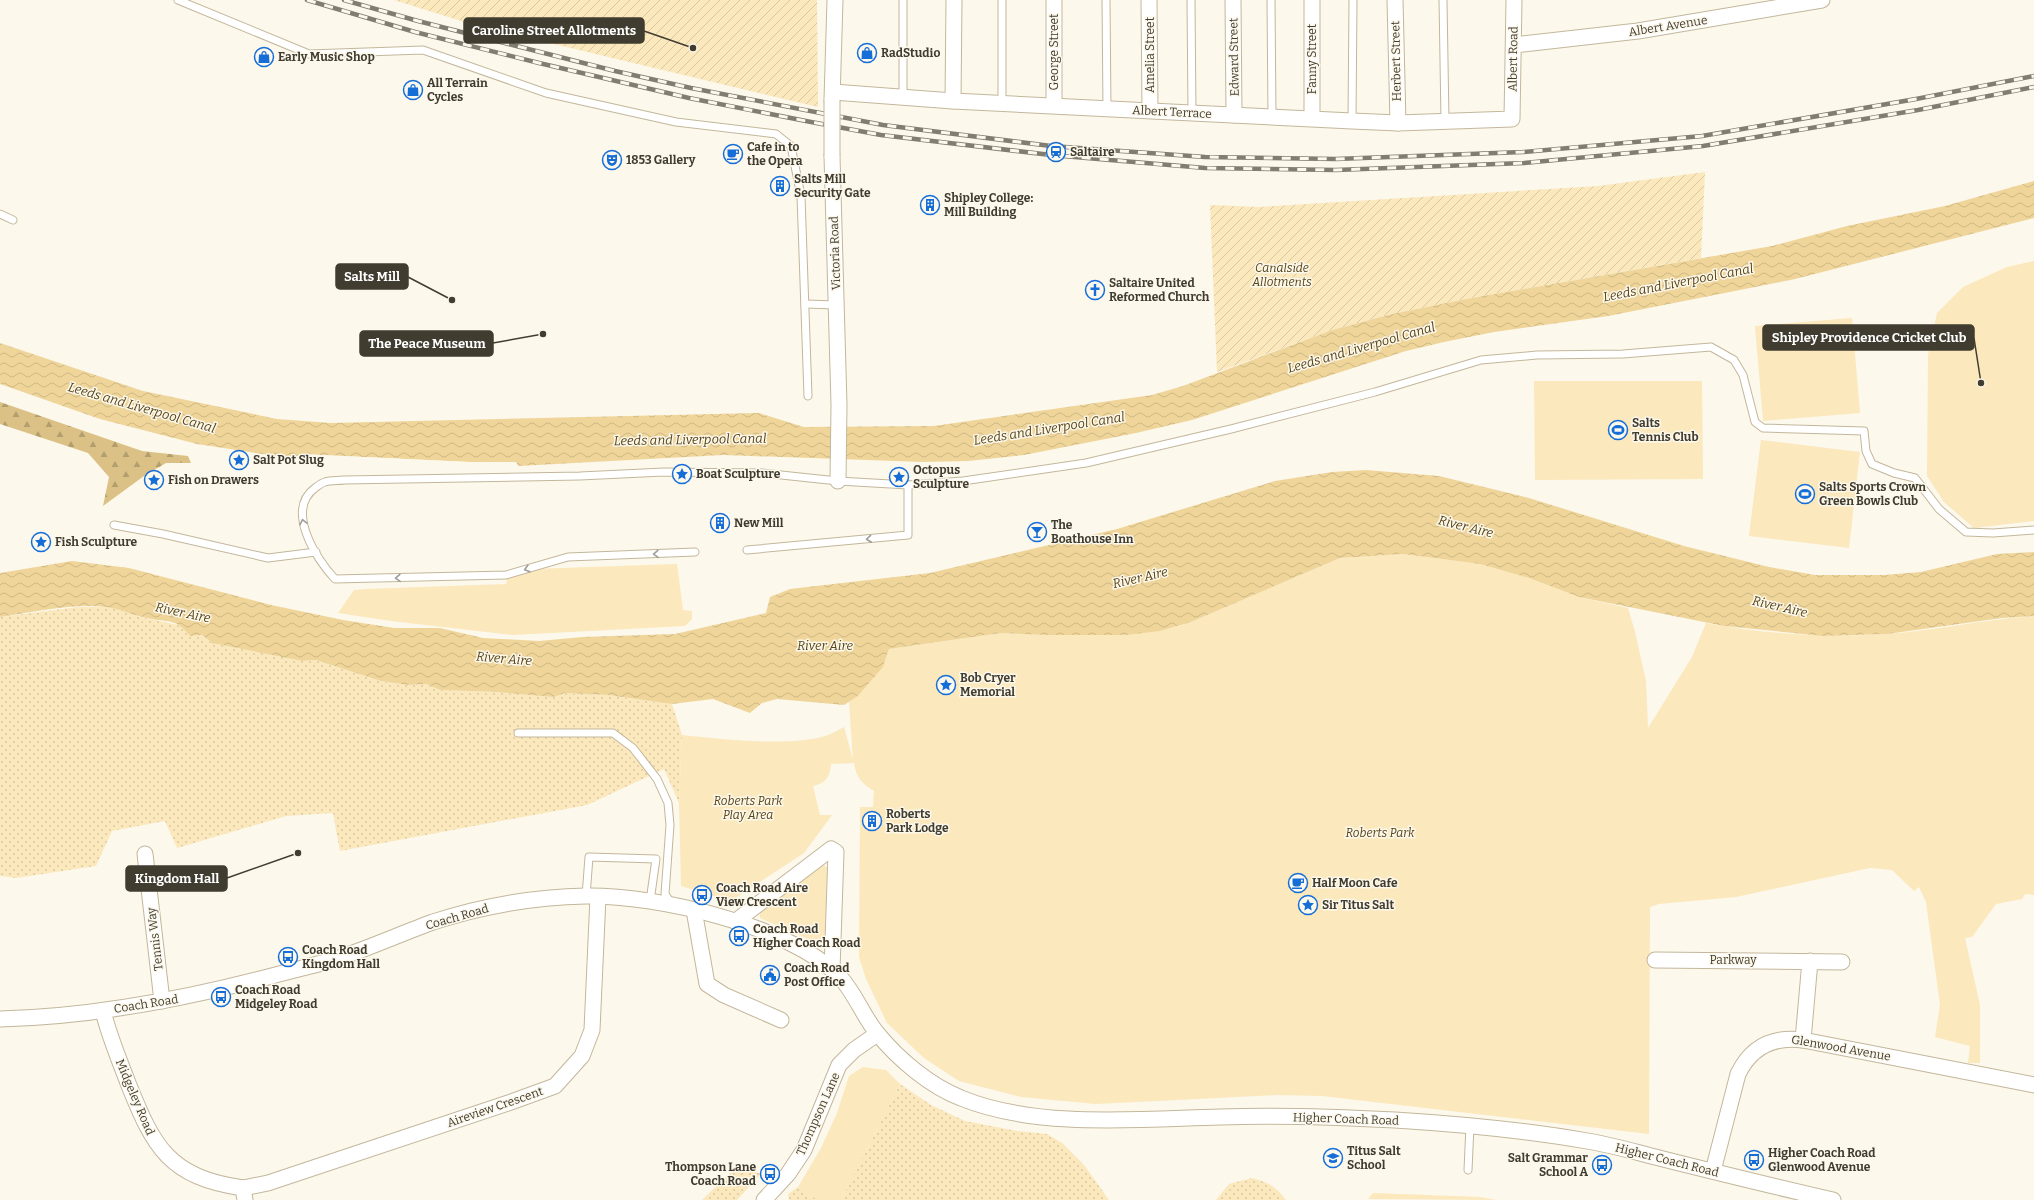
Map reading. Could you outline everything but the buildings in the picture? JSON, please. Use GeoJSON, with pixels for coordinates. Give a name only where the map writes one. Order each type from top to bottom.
{"type":"FeatureCollection","features":[{"type":"Feature","properties":{"kind":"street","name":"Victoria Road"},"geometry":{"type":"LineString","coordinates":[[835,0],[832,156],[839,405],[838,478]]}},
{"type":"Feature","properties":{"kind":"street"},"geometry":{"type":"LineString","coordinates":[[953,101],[954,0]]}},
{"type":"Feature","properties":{"kind":"street","name":"George Street"},"geometry":{"type":"LineString","coordinates":[[1054,0],[1054,105]]}},
{"type":"Feature","properties":{"kind":"street","name":"Amelia Street"},"geometry":{"type":"LineString","coordinates":[[1149,0],[1150,110]]}},
{"type":"Feature","properties":{"kind":"street","name":"Edward Street"},"geometry":{"type":"LineString","coordinates":[[1233,0],[1234,115]]}},
{"type":"Feature","properties":{"kind":"street","name":"Fanny Street"},"geometry":{"type":"LineString","coordinates":[[1312,0],[1312,118]]}},
{"type":"Feature","properties":{"kind":"street","name":"Herbert Street"},"geometry":{"type":"LineString","coordinates":[[1395,0],[1398,123]]}},
{"type":"Feature","properties":{"kind":"street","name":"Albert Road"},"geometry":{"type":"LineString","coordinates":[[1512,119],[1514,0]]}},
{"type":"Feature","properties":{"kind":"street","name":"Albert Avenue"},"geometry":{"type":"LineString","coordinates":[[1514,45],[1638,31],[1822,0]]}},
{"type":"Feature","properties":{"kind":"street","name":"Albert Terrace"},"geometry":{"type":"LineString","coordinates":[[832,96],[1054,105],[1107,109],[1398,123],[1512,119]]}},
{"type":"Feature","properties":{"kind":"street"},"geometry":{"type":"LineString","coordinates":[[736,921],[831,849],[836,852],[832,970]]}},
{"type":"Feature","properties":{"kind":"street","name":"Tennis Way"},"geometry":{"type":"LineString","coordinates":[[145,854],[162,1001]]}},
{"type":"Feature","properties":{"kind":"street","name":"Coach Road"},"geometry":{"type":"LineString","coordinates":[[0,1019],[30,1019],[103,1011],[200,995],[335,959],[438,921],[515,901],[592,896],[671,904],[736,921],[798,946],[841,978],[877,1034]]}},
{"type":"Feature","properties":{"kind":"street","name":"Aireview Crescent"},"geometry":{"type":"LineString","coordinates":[[244,1194],[268,1183],[555,1086],[582,1056],[592,1030],[592,896]]}},
{"type":"Feature","properties":{"kind":"street"},"geometry":{"type":"LineString","coordinates":[[694,910],[707,984],[724,994],[781,1020]]}},
{"type":"Feature","properties":{"kind":"street","name":"Parkway"},"geometry":{"type":"LineString","coordinates":[[1655,960],[1842,962]]}},
{"type":"Feature","properties":{"kind":"street"},"geometry":{"type":"LineString","coordinates":[[1803,1040],[1810,961]]}},
{"type":"Feature","properties":{"kind":"street","name":"Midgeley Road"},"geometry":{"type":"LineString","coordinates":[[103,1011],[108,1030],[144,1124],[156,1143],[177,1166],[197,1176],[244,1194]]}},
{"type":"Feature","properties":{"kind":"street","name":"Higher Coach Road"},"geometry":{"type":"LineString","coordinates":[[877,1034],[899,1056],[940,1090],[969,1102],[1010,1112],[1053,1118],[1129,1120],[1227,1116],[1337,1117],[1470,1126],[1590,1141],[1833,1200]]}},
{"type":"Feature","properties":{"kind":"street","name":"Thompson Lane"},"geometry":{"type":"LineString","coordinates":[[764,1200],[788,1174],[804,1150],[839,1065],[854,1050],[877,1034]]}},
{"type":"Feature","properties":{"kind":"street","name":"Glenwood Avenue"},"geometry":{"type":"LineString","coordinates":[[1713,1171],[1738,1074],[1742,1064],[1756,1049],[1767,1043],[1791,1038],[2034,1085]]}},
{"type":"Feature","properties":{"kind":"lane"},"geometry":{"type":"LineString","coordinates":[[178,0],[309,54],[423,50],[546,93],[676,122],[776,134],[791,146],[801,192],[808,396]]}},
{"type":"Feature","properties":{"kind":"lane"},"geometry":{"type":"LineString","coordinates":[[903,0],[903,98]]}},
{"type":"Feature","properties":{"kind":"lane"},"geometry":{"type":"LineString","coordinates":[[1002,0],[1002,103]]}},
{"type":"Feature","properties":{"kind":"lane"},"geometry":{"type":"LineString","coordinates":[[1106,0],[1107,109]]}},
{"type":"Feature","properties":{"kind":"lane"},"geometry":{"type":"LineString","coordinates":[[1191,0],[1192,113]]}},
{"type":"Feature","properties":{"kind":"lane"},"geometry":{"type":"LineString","coordinates":[[1271,0],[1272,116]]}},
{"type":"Feature","properties":{"kind":"lane"},"geometry":{"type":"LineString","coordinates":[[1352,121],[1353,0]]}},
{"type":"Feature","properties":{"kind":"lane"},"geometry":{"type":"LineString","coordinates":[[1443,0],[1445,121]]}},
{"type":"Feature","properties":{"kind":"lane"},"geometry":{"type":"LineString","coordinates":[[0,214],[13,220]]}},
{"type":"Feature","properties":{"kind":"lane"},"geometry":{"type":"LineString","coordinates":[[805,304],[836,305]]}},
{"type":"Feature","properties":{"kind":"lane"},"geometry":{"type":"LineString","coordinates":[[694,552],[568,557],[506,575],[335,579],[323,567],[302,523],[302,506],[310,492],[324,482],[580,476],[664,472],[762,473],[838,478],[908,485],[963,481],[1086,463],[1231,429],[1367,394],[1481,360],[1537,355],[1623,354],[1712,347],[1734,360],[1743,375],[1755,422],[1763,428],[1864,431],[1866,451],[1872,464],[1894,473],[1915,478],[1939,509],[1966,532],[1993,534],[2034,530]]}},
{"type":"Feature","properties":{"kind":"lane"},"geometry":{"type":"LineString","coordinates":[[747,550],[908,535],[908,485]]}},
{"type":"Feature","properties":{"kind":"lane"},"geometry":{"type":"LineString","coordinates":[[114,525],[163,534],[268,558],[316,552]]}},
{"type":"Feature","properties":{"kind":"lane"},"geometry":{"type":"LineString","coordinates":[[518,733],[613,733],[633,748],[658,779],[668,803],[670,825],[665,894],[671,904]]}},
{"type":"Feature","properties":{"kind":"lane"},"geometry":{"type":"LineString","coordinates":[[592,896],[589,857],[656,859],[650,901]]}},
{"type":"Feature","properties":{"kind":"lane"},"geometry":{"type":"LineString","coordinates":[[1468,1170],[1470,1126]]}},
{"type":"Feature","properties":{"kind":"green space"},"geometry":{"type":"Polygon","coordinates":[[[394,0],[817,0],[818,107],[474,25],[394,0]]]}},
{"type":"Feature","properties":{"kind":"green space","name":"Canalside Allotments"},"geometry":{"type":"Polygon","coordinates":[[[1705,172],[1701,258],[1466,299],[1392,314],[1332,330],[1217,372],[1210,205],[1259,207],[1598,186],[1705,172]]]}},
{"type":"Feature","properties":{"kind":"green space"},"geometry":{"type":"Polygon","coordinates":[[[2034,261],[2034,521],[1974,528],[1944,502],[1927,476],[1928,355],[1937,313],[1963,287],[2007,267],[2034,261]]]}},
{"type":"Feature","properties":{"kind":"green space"},"geometry":{"type":"Polygon","coordinates":[[[1852,318],[1860,413],[1763,421],[1755,326],[1852,318]]]}},
{"type":"Feature","properties":{"kind":"green space","name":"Salts Tennis Club"},"geometry":{"type":"Polygon","coordinates":[[[1534,381],[1702,381],[1703,479],[1535,480],[1534,381]]]}},
{"type":"Feature","properties":{"kind":"green space"},"geometry":{"type":"Polygon","coordinates":[[[0,402],[142,451],[188,456],[191,463],[166,463],[144,476],[103,506],[109,477],[88,453],[0,424],[0,402]]]}},
{"type":"Feature","properties":{"kind":"green space","name":"Salts Sports Crown Green Bowls Club"},"geometry":{"type":"Polygon","coordinates":[[[1761,440],[1860,452],[1849,548],[1749,536],[1761,440]]]}},
{"type":"Feature","properties":{"kind":"green space","name":"Roberts Park"},"geometry":{"type":"Polygon","coordinates":[[[1403,554],[1480,564],[1529,578],[1579,597],[1628,608],[1646,681],[1648,728],[1692,657],[1706,623],[1751,630],[1841,636],[1886,634],[2034,616],[2034,895],[2025,894],[2022,899],[1996,904],[1972,937],[1965,938],[1980,1005],[1980,1063],[1968,1063],[1970,1046],[1935,1037],[1940,1005],[1926,902],[1919,887],[1914,891],[1892,870],[1870,868],[1736,897],[1659,904],[1650,907],[1649,1134],[1322,1096],[1278,1095],[1096,1104],[1021,1097],[959,1081],[924,1058],[887,1023],[866,979],[859,957],[860,807],[873,807],[874,791],[860,780],[854,763],[831,764],[830,772],[826,779],[813,786],[820,815],[832,815],[804,853],[731,901],[681,886],[679,803],[682,735],[774,742],[810,739],[825,736],[844,727],[853,760],[849,702],[858,696],[883,667],[889,649],[1001,633],[1046,635],[1160,631],[1191,622],[1340,558],[1403,554]]]}},
{"type":"Feature","properties":{"kind":"green space"},"geometry":{"type":"Polygon","coordinates":[[[677,564],[683,610],[692,611],[692,619],[685,626],[513,635],[391,621],[338,613],[354,590],[506,584],[508,576],[532,569],[677,564]]]}},
{"type":"Feature","properties":{"kind":"green space"},"geometry":{"type":"Polygon","coordinates":[[[78,607],[105,607],[126,610],[141,617],[182,626],[190,636],[201,635],[212,643],[302,661],[316,660],[381,681],[408,685],[426,684],[440,690],[497,692],[553,697],[564,693],[608,695],[672,704],[682,735],[679,803],[664,769],[587,805],[340,851],[333,813],[286,816],[177,848],[165,821],[112,831],[96,866],[16,878],[0,876],[0,617],[78,607]]]}},
{"type":"Feature","properties":{"kind":"green space"},"geometry":{"type":"Polygon","coordinates":[[[820,862],[828,868],[824,946],[760,918],[760,910],[820,862]]]}},
{"type":"Feature","properties":{"kind":"green space"},"geometry":{"type":"Polygon","coordinates":[[[863,1067],[886,1070],[900,1084],[841,1200],[818,1200],[798,1187],[821,1148],[837,1113],[849,1076],[863,1067]]]}},
{"type":"Feature","properties":{"kind":"green space"},"geometry":{"type":"Polygon","coordinates":[[[900,1084],[931,1105],[965,1121],[1017,1131],[1047,1134],[1062,1143],[1084,1165],[1109,1200],[841,1200],[900,1084]]]}},
{"type":"Feature","properties":{"kind":"green space"},"geometry":{"type":"Polygon","coordinates":[[[744,1167],[761,1174],[737,1200],[702,1200],[733,1170],[744,1167]]]}},
{"type":"Feature","properties":{"kind":"green space"},"geometry":{"type":"Polygon","coordinates":[[[1252,1178],[1263,1181],[1271,1186],[1286,1200],[1216,1200],[1229,1184],[1252,1178]]]}},
{"type":"Feature","properties":{"kind":"green space"},"geometry":{"type":"Polygon","coordinates":[[[798,1187],[818,1200],[789,1200],[788,1194],[798,1187]]]}},
{"type":"Feature","properties":{"kind":"green space"},"geometry":{"type":"Polygon","coordinates":[[[1373,1193],[1480,1197],[1496,1200],[1368,1199],[1373,1193]]]}},
{"type":"Feature","properties":{"kind":"water","name":"Leeds and Liverpool Canal"},"geometry":{"type":"Polygon","coordinates":[[[2034,181],[2034,218],[1795,279],[1608,316],[1494,332],[1444,342],[1406,351],[1192,420],[1136,433],[1024,455],[968,461],[923,462],[723,455],[518,466],[516,462],[469,462],[300,454],[295,459],[197,444],[100,419],[0,384],[0,343],[143,391],[277,419],[331,423],[759,413],[804,427],[934,426],[1152,395],[1183,386],[1332,330],[1392,314],[1466,299],[1772,246],[1847,226],[1945,206],[2034,181]]]}},
{"type":"Feature","properties":{"kind":"water","name":"River Aire"},"geometry":{"type":"Polygon","coordinates":[[[1366,470],[1439,476],[1529,498],[1684,546],[1769,567],[1815,575],[1884,575],[1921,572],[1997,554],[2034,552],[2034,616],[2002,618],[1887,634],[1824,636],[1724,626],[1579,597],[1529,578],[1480,564],[1403,554],[1340,558],[1191,622],[1160,631],[1126,635],[1046,635],[1001,633],[889,649],[883,667],[858,696],[844,705],[777,699],[762,703],[750,713],[713,699],[672,704],[608,695],[565,693],[553,697],[497,692],[440,690],[426,684],[408,685],[381,681],[316,660],[302,661],[212,643],[202,635],[190,636],[185,630],[175,623],[147,618],[106,607],[66,607],[0,617],[0,573],[72,561],[129,568],[271,605],[343,620],[394,628],[440,628],[483,638],[539,641],[583,637],[675,634],[766,613],[770,597],[790,589],[930,573],[1117,529],[1275,481],[1332,472],[1366,470]]]}},
{"type":"Feature","properties":{"kind":"pier"},"geometry":{"type":"Polygon","coordinates":[[[300,454],[469,462],[516,462],[518,466],[515,464],[469,464],[300,456],[295,459],[300,454]]]}},
{"type":"Feature","properties":{"kind":"railway"},"geometry":{"type":"LineString","coordinates":[[307,0],[415,32],[539,63],[689,98],[811,122],[881,135],[1051,155],[1205,168],[1336,170],[1524,163],[1703,146],[1918,110],[2034,87]]}},
{"type":"Feature","properties":{"kind":"railway"},"geometry":{"type":"LineString","coordinates":[[344,0],[418,21],[615,71],[691,88],[883,125],[1051,146],[1205,157],[1336,159],[1523,152],[1702,136],[1916,99],[2034,76]]}},
{"type":"Feature","properties":{"kind":"place","name":"Caroline Street Allotments"},"geometry":{"type":"Point","coordinates":[693,48]}},
{"type":"Feature","properties":{"kind":"place","name":"RadStudio"},"geometry":{"type":"Point","coordinates":[867,53]}},
{"type":"Feature","properties":{"kind":"place","name":"Early Music Shop"},"geometry":{"type":"Point","coordinates":[264,57]}},
{"type":"Feature","properties":{"kind":"place","name":"All Terrain Cycles"},"geometry":{"type":"Point","coordinates":[413,90]}},
{"type":"Feature","properties":{"kind":"place","name":"Saltaire"},"geometry":{"type":"Point","coordinates":[1056,152]}},
{"type":"Feature","properties":{"kind":"place","name":"Cafe in to the Opera"},"geometry":{"type":"Point","coordinates":[733,154]}},
{"type":"Feature","properties":{"kind":"place","name":"1853 Gallery"},"geometry":{"type":"Point","coordinates":[612,160]}},
{"type":"Feature","properties":{"kind":"place","name":"Salts Mill Security Gate"},"geometry":{"type":"Point","coordinates":[780,186]}},
{"type":"Feature","properties":{"kind":"place","name":"Shipley College: Mill Building"},"geometry":{"type":"Point","coordinates":[930,205]}},
{"type":"Feature","properties":{"kind":"place","name":"Saltaire United Reformed Church"},"geometry":{"type":"Point","coordinates":[1095,290]}},
{"type":"Feature","properties":{"kind":"place","name":"Salts Mill"},"geometry":{"type":"Point","coordinates":[452,300]}},
{"type":"Feature","properties":{"kind":"place","name":"The Peace Museum"},"geometry":{"type":"Point","coordinates":[543,334]}},
{"type":"Feature","properties":{"kind":"place","name":"Shipley Providence Cricket Club"},"geometry":{"type":"Point","coordinates":[1981,383]}},
{"type":"Feature","properties":{"kind":"place","name":"Salts Tennis Club"},"geometry":{"type":"Point","coordinates":[1618,430]}},
{"type":"Feature","properties":{"kind":"place","name":"Salt Pot Slug"},"geometry":{"type":"Point","coordinates":[239,460]}},
{"type":"Feature","properties":{"kind":"place","name":"Boat Sculpture"},"geometry":{"type":"Point","coordinates":[682,474]}},
{"type":"Feature","properties":{"kind":"place","name":"Octopus Sculpture"},"geometry":{"type":"Point","coordinates":[899,477]}},
{"type":"Feature","properties":{"kind":"place","name":"Fish on Drawers"},"geometry":{"type":"Point","coordinates":[154,480]}},
{"type":"Feature","properties":{"kind":"place","name":"Salts Sports Crown Green Bowls Club"},"geometry":{"type":"Point","coordinates":[1805,494]}},
{"type":"Feature","properties":{"kind":"place","name":"New Mill"},"geometry":{"type":"Point","coordinates":[720,523]}},
{"type":"Feature","properties":{"kind":"place","name":"The Boathouse Inn"},"geometry":{"type":"Point","coordinates":[1037,532]}},
{"type":"Feature","properties":{"kind":"place","name":"Fish Sculpture"},"geometry":{"type":"Point","coordinates":[41,542]}},
{"type":"Feature","properties":{"kind":"place","name":"Bob Cryer Memorial"},"geometry":{"type":"Point","coordinates":[946,685]}},
{"type":"Feature","properties":{"kind":"place","name":"Roberts Park Lodge"},"geometry":{"type":"Point","coordinates":[872,821]}},
{"type":"Feature","properties":{"kind":"place","name":"Kingdom Hall"},"geometry":{"type":"Point","coordinates":[298,853]}},
{"type":"Feature","properties":{"kind":"place","name":"Half Moon Cafe"},"geometry":{"type":"Point","coordinates":[1298,883]}},
{"type":"Feature","properties":{"kind":"place","name":"Coach Road Aire View Crescent"},"geometry":{"type":"Point","coordinates":[702,895]}},
{"type":"Feature","properties":{"kind":"place","name":"Sir Titus Salt"},"geometry":{"type":"Point","coordinates":[1308,905]}},
{"type":"Feature","properties":{"kind":"place","name":"Coach Road Higher Coach Road"},"geometry":{"type":"Point","coordinates":[739,936]}},
{"type":"Feature","properties":{"kind":"place","name":"Coach Road Kingdom Hall"},"geometry":{"type":"Point","coordinates":[288,957]}},
{"type":"Feature","properties":{"kind":"place","name":"Coach Road Post Office"},"geometry":{"type":"Point","coordinates":[770,975]}},
{"type":"Feature","properties":{"kind":"place","name":"Coach Road Midgeley Road"},"geometry":{"type":"Point","coordinates":[221,997]}},
{"type":"Feature","properties":{"kind":"place","name":"Titus Salt School"},"geometry":{"type":"Point","coordinates":[1333,1158]}},
{"type":"Feature","properties":{"kind":"place","name":"Higher Coach Road Glenwood Avenue"},"geometry":{"type":"Point","coordinates":[1754,1160]}},
{"type":"Feature","properties":{"kind":"place","name":"Salt Grammar School A"},"geometry":{"type":"Point","coordinates":[1602,1165]}},
{"type":"Feature","properties":{"kind":"place","name":"Thompson Lane Coach Road"},"geometry":{"type":"Point","coordinates":[770,1174]}},
{"type":"Feature","properties":{"kind":"park label","name":"Roberts Park Play Area"},"geometry":{"type":"Point","coordinates":[748,808]}}]}
